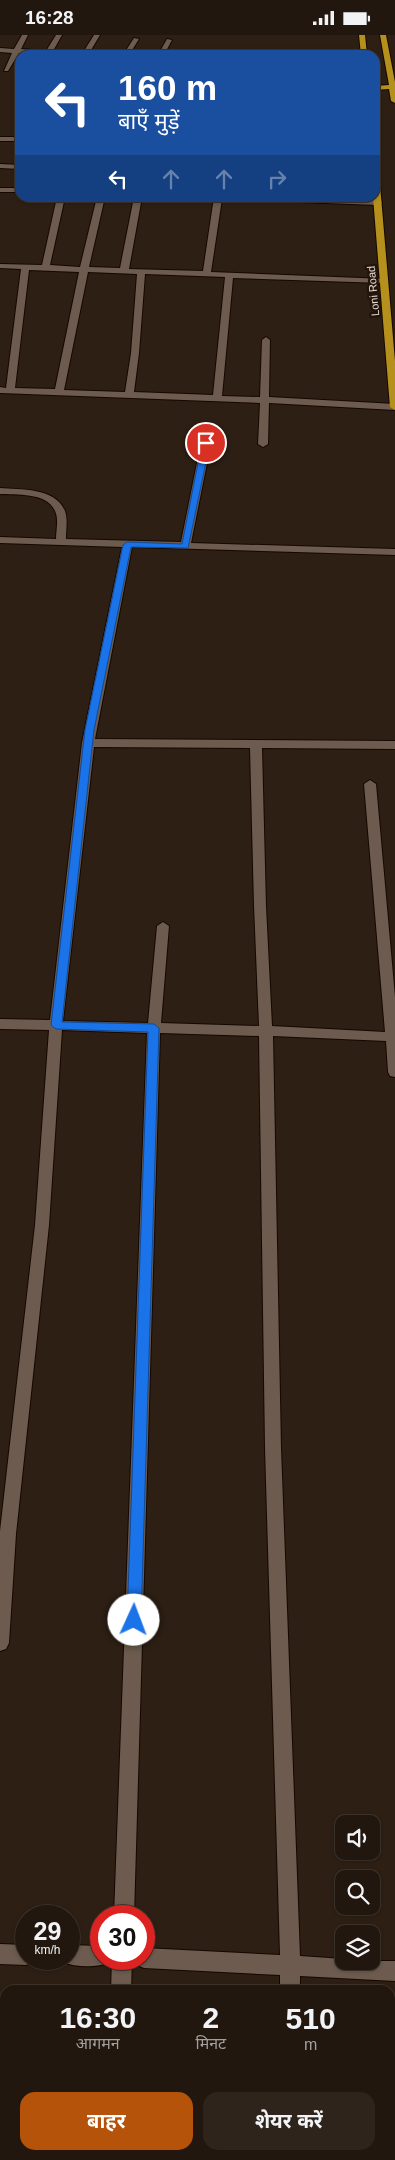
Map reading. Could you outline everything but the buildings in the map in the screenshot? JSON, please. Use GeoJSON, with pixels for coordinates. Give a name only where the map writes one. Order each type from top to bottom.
{"type":"FeatureCollection","features":[{"type":"Feature","properties":{"kind":"highway"},"geometry":{"type":"LineString","coordinates":[[362,35],[364,50]]}},
{"type":"Feature","properties":{"kind":"highway"},"geometry":{"type":"LineString","coordinates":[[383,35],[395,101]]}},
{"type":"Feature","properties":{"kind":"highway"},"geometry":{"type":"LineString","coordinates":[[380,87],[392,87]]}},
{"type":"Feature","properties":{"kind":"highway","name":"Loni Road"},"geometry":{"type":"LineString","coordinates":[[378,203],[395,407]]}},
{"type":"Feature","properties":{"kind":"street"},"geometry":{"type":"LineString","coordinates":[[17,50],[25,35]]}},
{"type":"Feature","properties":{"kind":"street"},"geometry":{"type":"LineString","coordinates":[[50,50],[59,35]]}},
{"type":"Feature","properties":{"kind":"street"},"geometry":{"type":"LineString","coordinates":[[88,50],[97,35]]}},
{"type":"Feature","properties":{"kind":"street"},"geometry":{"type":"LineString","coordinates":[[129,50],[136,39]]}},
{"type":"Feature","properties":{"kind":"street"},"geometry":{"type":"LineString","coordinates":[[164,50],[169,40]]}},
{"type":"Feature","properties":{"kind":"street"},"geometry":{"type":"LineString","coordinates":[[0,50],[15,51]]}},
{"type":"Feature","properties":{"kind":"street"},"geometry":{"type":"LineString","coordinates":[[6,70],[15,53]]}},
{"type":"Feature","properties":{"kind":"street"},"geometry":{"type":"LineString","coordinates":[[0,139],[15,139]]}},
{"type":"Feature","properties":{"kind":"street"},"geometry":{"type":"LineString","coordinates":[[0,166],[15,167]]}},
{"type":"Feature","properties":{"kind":"street"},"geometry":{"type":"LineString","coordinates":[[0,190],[15,190]]}},
{"type":"Feature","properties":{"kind":"street"},"geometry":{"type":"LineString","coordinates":[[45,268],[60,202]]}},
{"type":"Feature","properties":{"kind":"street"},"geometry":{"type":"LineString","coordinates":[[59,393],[100,202]]}},
{"type":"Feature","properties":{"kind":"street"},"geometry":{"type":"LineString","coordinates":[[124,271],[137,202]]}},
{"type":"Feature","properties":{"kind":"street"},"geometry":{"type":"LineString","coordinates":[[207,275],[218,202]]}},
{"type":"Feature","properties":{"kind":"street"},"geometry":{"type":"LineString","coordinates":[[352,202],[378,203]]}},
{"type":"Feature","properties":{"kind":"street"},"geometry":{"type":"LineString","coordinates":[[0,266],[383,281]]}},
{"type":"Feature","properties":{"kind":"street"},"geometry":{"type":"LineString","coordinates":[[10,390],[25,267]]}},
{"type":"Feature","properties":{"kind":"street"},"geometry":{"type":"LineString","coordinates":[[129,396],[135,353],[141,272]]}},
{"type":"Feature","properties":{"kind":"street"},"geometry":{"type":"LineString","coordinates":[[217,399],[229,275]]}},
{"type":"Feature","properties":{"kind":"street"},"geometry":{"type":"LineString","coordinates":[[263,444],[266,340]]}},
{"type":"Feature","properties":{"kind":"street"},"geometry":{"type":"LineString","coordinates":[[0,390],[395,407]]}},
{"type":"Feature","properties":{"kind":"street"},"geometry":{"type":"LineString","coordinates":[[185,547],[206,443]]}},
{"type":"Feature","properties":{"kind":"street"},"geometry":{"type":"LineString","coordinates":[[0,491],[44,496],[54,502],[61,512],[61,542]]}},
{"type":"Feature","properties":{"kind":"street"},"geometry":{"type":"LineString","coordinates":[[0,540],[395,552]]}},
{"type":"Feature","properties":{"kind":"street"},"geometry":{"type":"LineString","coordinates":[[0,1643],[8,1534],[42,1225],[56,1025],[88,743],[127,545]]}},
{"type":"Feature","properties":{"kind":"street"},"geometry":{"type":"LineString","coordinates":[[88,743],[395,745]]}},
{"type":"Feature","properties":{"kind":"street"},"geometry":{"type":"LineString","coordinates":[[256,744],[256,794],[266,1031],[273,1448],[290,1923],[290,1985]]}},
{"type":"Feature","properties":{"kind":"street"},"geometry":{"type":"LineString","coordinates":[[370,784],[385,965],[394,1037],[395,1072]]}},
{"type":"Feature","properties":{"kind":"street"},"geometry":{"type":"LineString","coordinates":[[124,1905],[154,1028],[163,927]]}},
{"type":"Feature","properties":{"kind":"street"},"geometry":{"type":"LineString","coordinates":[[0,1024],[266,1031],[394,1037]]}},
{"type":"Feature","properties":{"kind":"street"},"geometry":{"type":"LineString","coordinates":[[0,1954],[15,1955]]}},
{"type":"Feature","properties":{"kind":"street"},"geometry":{"type":"LineString","coordinates":[[155,1958],[395,1971]]}},
{"type":"Feature","properties":{"kind":"street"},"geometry":{"type":"LineString","coordinates":[[121,1985],[122,1970]]}},
{"type":"Feature","properties":{"kind":"route"},"geometry":{"type":"LineString","coordinates":[[134,1620],[154,1028],[56,1025],[90,730],[127,545],[185,547],[206,443]]}}]}
